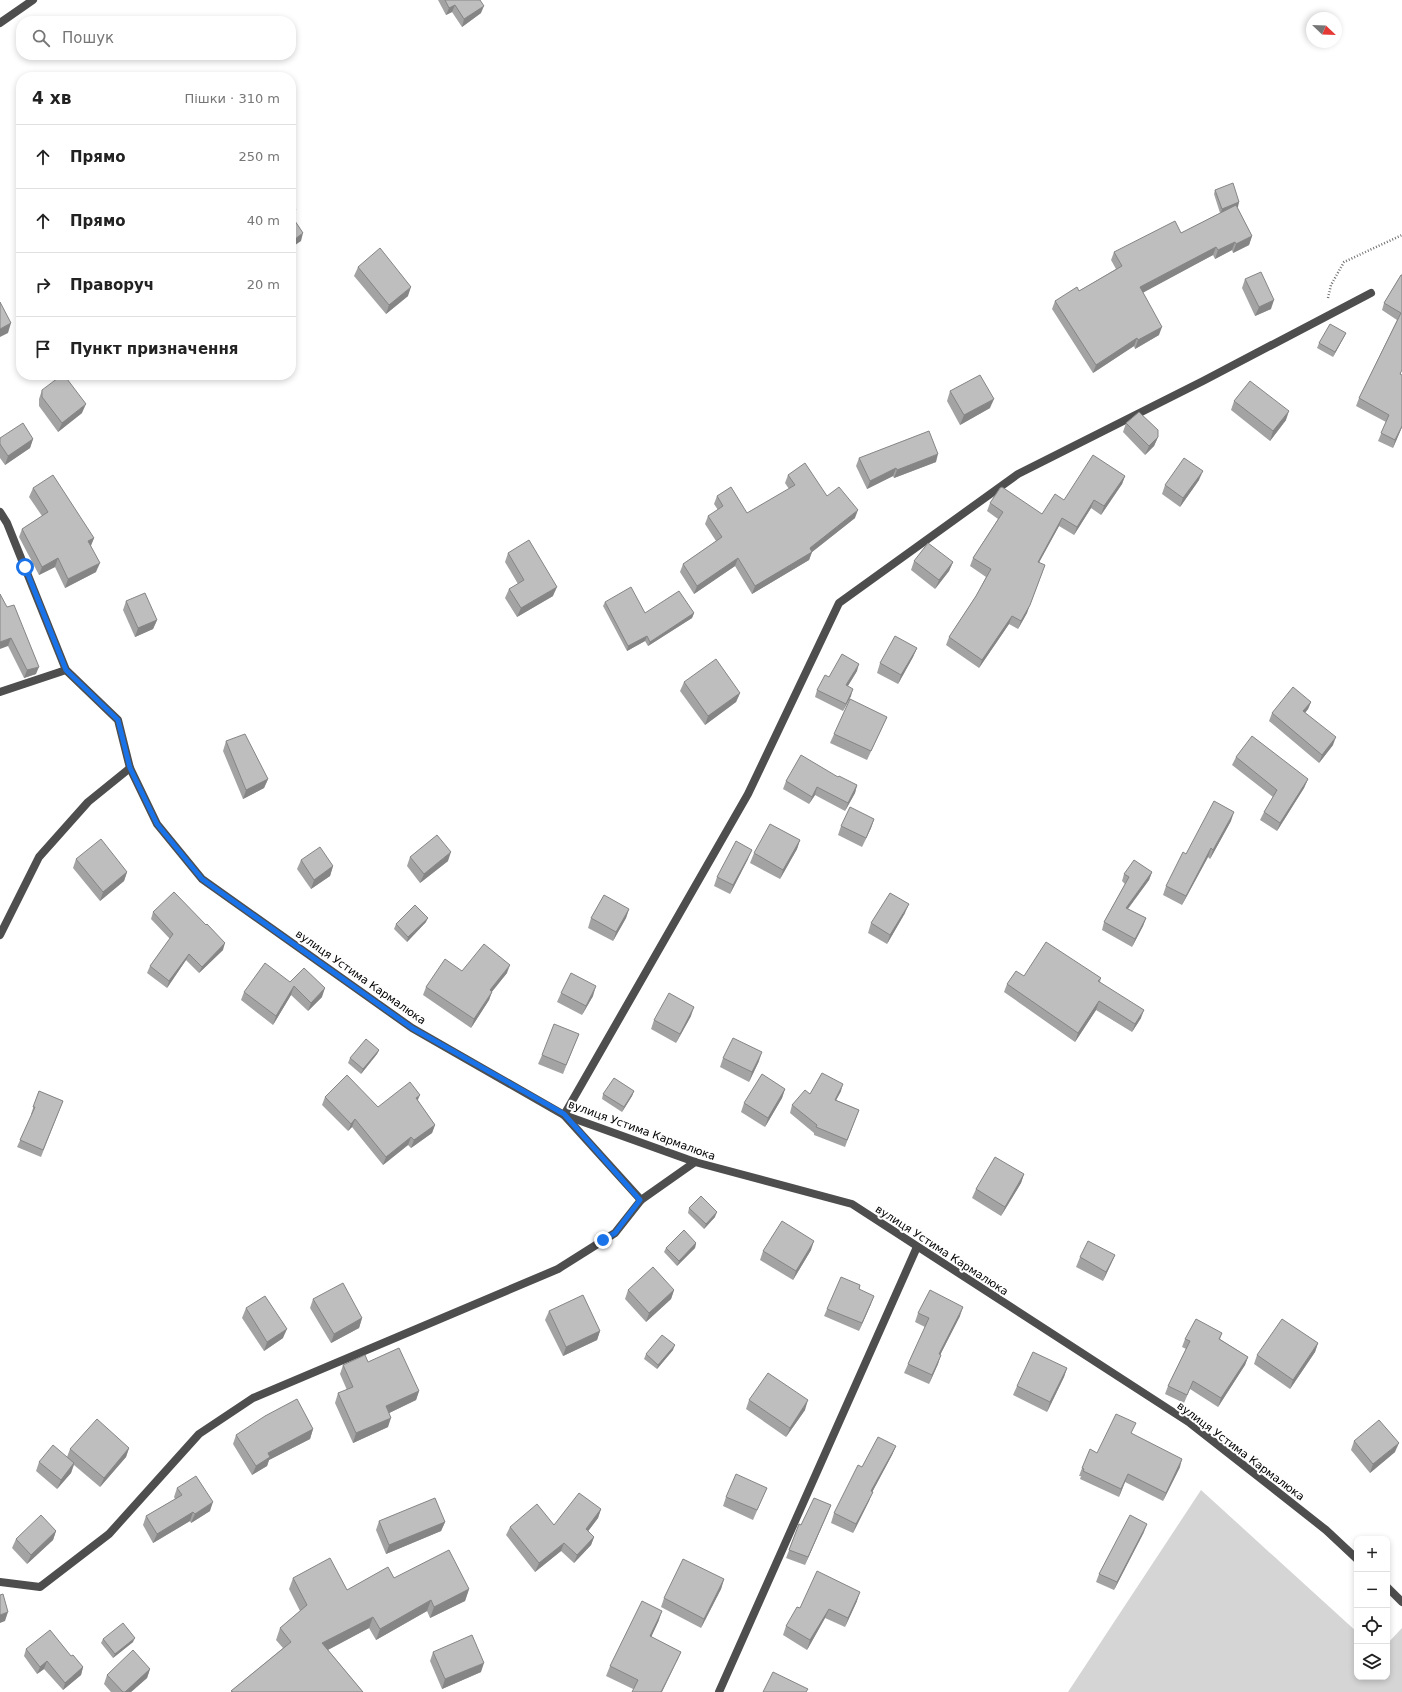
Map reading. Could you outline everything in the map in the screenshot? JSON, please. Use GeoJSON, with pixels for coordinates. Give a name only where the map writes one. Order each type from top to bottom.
{"type":"FeatureCollection","features":[{"type":"Feature","properties":{"kind":"street"},"geometry":{"type":"LineString","coordinates":[[0,23],[33,0]]}},
{"type":"Feature","properties":{"kind":"street"},"geometry":{"type":"LineString","coordinates":[[640,1200],[564,1114],[748,794],[839,603],[1018,474],[1372,293]]}},
{"type":"Feature","properties":{"kind":"street","name":"вулиця Устима Кармалюка"},"geometry":{"type":"LineString","coordinates":[[0,512],[7,523],[66,670],[118,720],[130,768],[157,824],[202,879],[412,1028],[564,1114],[695,1162],[852,1204],[1190,1423],[1326,1530],[1354,1556]]}},
{"type":"Feature","properties":{"kind":"street"},"geometry":{"type":"LineString","coordinates":[[0,692],[66,670]]}},
{"type":"Feature","properties":{"kind":"street"},"geometry":{"type":"LineString","coordinates":[[0,935],[39,857],[88,802],[130,768]]}},
{"type":"Feature","properties":{"kind":"street"},"geometry":{"type":"LineString","coordinates":[[0,1582],[40,1587],[109,1534],[199,1434],[254,1398],[558,1269],[615,1233],[640,1200],[695,1162]]}},
{"type":"Feature","properties":{"kind":"street"},"geometry":{"type":"LineString","coordinates":[[719,1692],[917,1247]]}},
{"type":"Feature","properties":{"kind":"street"},"geometry":{"type":"LineString","coordinates":[[1390,1589],[1402,1602]]}},
{"type":"Feature","properties":{"kind":"path"},"geometry":{"type":"LineString","coordinates":[[1331,315],[1327,308],[1331,285],[1344,262],[1402,235]]}},
{"type":"Feature","properties":{"kind":"shaded area"},"geometry":{"type":"Polygon","coordinates":[[[1201,1490],[1354,1629],[1354,1680],[1390,1680],[1390,1641],[1402,1628],[1402,1692],[1068,1692],[1201,1490]]]}},
{"type":"Feature","properties":{"kind":"building"},"geometry":{"type":"Polygon","coordinates":[[[445,0],[480,0],[484,6],[464,19],[455,5],[449,8],[445,0]]]}},
{"type":"Feature","properties":{"kind":"building"},"geometry":{"type":"Polygon","coordinates":[[[1233,183],[1239,202],[1222,209],[1215,190],[1233,183]]]}},
{"type":"Feature","properties":{"kind":"building"},"geometry":{"type":"Polygon","coordinates":[[[1236,205],[1252,236],[1236,244],[1235,242],[1218,250],[1216,247],[1140,287],[1162,327],[1138,340],[1137,338],[1096,365],[1055,301],[1077,287],[1079,291],[1122,266],[1114,252],[1175,221],[1181,233],[1236,205]]]}},
{"type":"Feature","properties":{"kind":"building"},"geometry":{"type":"Polygon","coordinates":[[[296,222],[303,233],[296,238],[296,222]]]}},
{"type":"Feature","properties":{"kind":"building"},"geometry":{"type":"Polygon","coordinates":[[[380,248],[411,287],[389,305],[358,267],[380,248]]]}},
{"type":"Feature","properties":{"kind":"building"},"geometry":{"type":"Polygon","coordinates":[[[1261,272],[1274,300],[1259,307],[1245,279],[1261,272]]]}},
{"type":"Feature","properties":{"kind":"building"},"geometry":{"type":"Polygon","coordinates":[[[1401,275],[1402,370],[1400,374],[1402,375],[1402,426],[1395,440],[1381,433],[1389,415],[1359,398],[1401,313],[1384,303],[1401,275]]]}},
{"type":"Feature","properties":{"kind":"building"},"geometry":{"type":"Polygon","coordinates":[[[0,302],[11,323],[0,329],[0,302]]]}},
{"type":"Feature","properties":{"kind":"building"},"geometry":{"type":"Polygon","coordinates":[[[1330,324],[1346,333],[1335,352],[1319,343],[1330,324]]]}},
{"type":"Feature","properties":{"kind":"building"},"geometry":{"type":"Polygon","coordinates":[[[980,375],[994,399],[964,415],[950,391],[980,375]]]}},
{"type":"Feature","properties":{"kind":"building"},"geometry":{"type":"Polygon","coordinates":[[[55,380],[68,380],[86,404],[62,423],[42,397],[42,390],[55,380]]]}},
{"type":"Feature","properties":{"kind":"building"},"geometry":{"type":"Polygon","coordinates":[[[1250,381],[1289,411],[1273,431],[1234,401],[1250,381]]]}},
{"type":"Feature","properties":{"kind":"building"},"geometry":{"type":"Polygon","coordinates":[[[1139,412],[1158,430],[1158,437],[1149,446],[1126,423],[1139,412]]]}},
{"type":"Feature","properties":{"kind":"building"},"geometry":{"type":"Polygon","coordinates":[[[23,423],[33,439],[8,456],[0,444],[0,438],[23,423]]]}},
{"type":"Feature","properties":{"kind":"building"},"geometry":{"type":"Polygon","coordinates":[[[929,431],[938,454],[897,470],[896,468],[870,481],[859,458],[929,431]]]}},
{"type":"Feature","properties":{"kind":"building"},"geometry":{"type":"Polygon","coordinates":[[[1093,455],[1125,476],[1104,506],[1094,500],[1077,527],[1062,518],[1038,562],[1045,565],[1030,605],[1021,621],[1012,616],[982,660],[949,637],[976,596],[991,569],[973,558],[1003,512],[990,503],[1002,487],[1042,514],[1055,494],[1064,500],[1093,455]]]}},
{"type":"Feature","properties":{"kind":"building"},"geometry":{"type":"Polygon","coordinates":[[[1184,458],[1203,471],[1183,498],[1165,485],[1184,458]]]}},
{"type":"Feature","properties":{"kind":"building"},"geometry":{"type":"Polygon","coordinates":[[[805,463],[827,496],[839,487],[858,510],[810,548],[812,552],[755,586],[738,558],[697,586],[683,564],[722,537],[708,516],[723,506],[717,496],[731,487],[747,513],[795,485],[788,475],[805,463]]]}},
{"type":"Feature","properties":{"kind":"building"},"geometry":{"type":"Polygon","coordinates":[[[53,475],[94,538],[88,541],[100,563],[68,579],[58,558],[42,567],[22,529],[48,512],[33,488],[53,475]]]}},
{"type":"Feature","properties":{"kind":"building"},"geometry":{"type":"Polygon","coordinates":[[[529,540],[557,587],[521,608],[509,589],[524,580],[508,553],[529,540]]]}},
{"type":"Feature","properties":{"kind":"building"},"geometry":{"type":"Polygon","coordinates":[[[928,543],[953,562],[939,580],[914,561],[928,543]]]}},
{"type":"Feature","properties":{"kind":"building"},"geometry":{"type":"Polygon","coordinates":[[[631,587],[645,613],[679,591],[694,613],[650,642],[647,636],[628,646],[605,602],[631,587]]]}},
{"type":"Feature","properties":{"kind":"building"},"geometry":{"type":"Polygon","coordinates":[[[145,593],[157,620],[138,628],[126,601],[145,593]]]}},
{"type":"Feature","properties":{"kind":"building"},"geometry":{"type":"Polygon","coordinates":[[[0,594],[7,607],[14,605],[39,667],[27,670],[11,638],[0,642],[0,594]]]}},
{"type":"Feature","properties":{"kind":"building"},"geometry":{"type":"Polygon","coordinates":[[[895,636],[917,648],[901,675],[880,663],[895,636]]]}},
{"type":"Feature","properties":{"kind":"building"},"geometry":{"type":"Polygon","coordinates":[[[842,654],[859,664],[846,685],[853,689],[846,704],[817,690],[825,675],[829,677],[842,654]]]}},
{"type":"Feature","properties":{"kind":"building"},"geometry":{"type":"Polygon","coordinates":[[[716,659],[740,693],[708,716],[684,682],[716,659]]]}},
{"type":"Feature","properties":{"kind":"building"},"geometry":{"type":"Polygon","coordinates":[[[1293,687],[1311,702],[1303,711],[1336,737],[1322,755],[1272,713],[1293,687]]]}},
{"type":"Feature","properties":{"kind":"building"},"geometry":{"type":"Polygon","coordinates":[[[850,699],[887,717],[871,751],[834,734],[850,699]]]}},
{"type":"Feature","properties":{"kind":"building"},"geometry":{"type":"Polygon","coordinates":[[[245,734],[268,779],[246,790],[226,741],[245,734]]]}},
{"type":"Feature","properties":{"kind":"building"},"geometry":{"type":"Polygon","coordinates":[[[1252,736],[1308,779],[1280,823],[1264,812],[1277,790],[1236,757],[1252,736]]]}},
{"type":"Feature","properties":{"kind":"building"},"geometry":{"type":"Polygon","coordinates":[[[801,755],[838,777],[839,776],[857,785],[848,803],[817,787],[812,797],[786,781],[801,755]]]}},
{"type":"Feature","properties":{"kind":"building"},"geometry":{"type":"Polygon","coordinates":[[[1214,801],[1234,812],[1213,850],[1211,848],[1186,896],[1166,886],[1183,852],[1186,854],[1214,801]]]}},
{"type":"Feature","properties":{"kind":"building"},"geometry":{"type":"Polygon","coordinates":[[[850,807],[874,819],[866,838],[841,826],[850,807]]]}},
{"type":"Feature","properties":{"kind":"building"},"geometry":{"type":"Polygon","coordinates":[[[770,824],[800,840],[783,870],[754,853],[770,824]]]}},
{"type":"Feature","properties":{"kind":"building"},"geometry":{"type":"Polygon","coordinates":[[[437,835],[451,852],[424,874],[410,857],[437,835]]]}},
{"type":"Feature","properties":{"kind":"building"},"geometry":{"type":"Polygon","coordinates":[[[101,839],[127,872],[103,892],[76,859],[101,839]]]}},
{"type":"Feature","properties":{"kind":"building"},"geometry":{"type":"Polygon","coordinates":[[[736,841],[752,850],[733,885],[717,877],[736,841]]]}},
{"type":"Feature","properties":{"kind":"building"},"geometry":{"type":"Polygon","coordinates":[[[320,847],[333,866],[314,880],[301,860],[320,847]]]}},
{"type":"Feature","properties":{"kind":"building"},"geometry":{"type":"Polygon","coordinates":[[[1134,860],[1152,872],[1126,908],[1146,918],[1135,939],[1104,922],[1129,877],[1124,874],[1134,860]]]}},
{"type":"Feature","properties":{"kind":"building"},"geometry":{"type":"Polygon","coordinates":[[[174,892],[225,943],[202,967],[189,954],[169,981],[150,966],[173,934],[153,912],[174,892]]]}},
{"type":"Feature","properties":{"kind":"building"},"geometry":{"type":"Polygon","coordinates":[[[890,893],[909,904],[890,935],[871,923],[890,893]]]}},
{"type":"Feature","properties":{"kind":"building"},"geometry":{"type":"Polygon","coordinates":[[[604,895],[629,909],[616,932],[591,918],[604,895]]]}},
{"type":"Feature","properties":{"kind":"building"},"geometry":{"type":"Polygon","coordinates":[[[415,905],[428,918],[408,937],[396,924],[415,905]]]}},
{"type":"Feature","properties":{"kind":"building"},"geometry":{"type":"Polygon","coordinates":[[[1046,942],[1101,978],[1098,981],[1144,1010],[1135,1024],[1099,1001],[1078,1033],[1007,984],[1016,971],[1024,976],[1046,942]]]}},
{"type":"Feature","properties":{"kind":"building"},"geometry":{"type":"Polygon","coordinates":[[[484,944],[510,965],[490,990],[492,992],[474,1019],[426,987],[445,959],[462,971],[484,944]]]}},
{"type":"Feature","properties":{"kind":"building"},"geometry":{"type":"Polygon","coordinates":[[[265,963],[290,982],[304,968],[325,988],[311,1003],[294,986],[276,1016],[244,992],[265,963]]]}},
{"type":"Feature","properties":{"kind":"building"},"geometry":{"type":"Polygon","coordinates":[[[571,973],[596,986],[586,1006],[561,993],[571,973]]]}},
{"type":"Feature","properties":{"kind":"building"},"geometry":{"type":"Polygon","coordinates":[[[669,993],[694,1007],[680,1034],[654,1020],[669,993]]]}},
{"type":"Feature","properties":{"kind":"building"},"geometry":{"type":"Polygon","coordinates":[[[554,1024],[579,1034],[566,1065],[542,1055],[554,1024]]]}},
{"type":"Feature","properties":{"kind":"building"},"geometry":{"type":"Polygon","coordinates":[[[733,1038],[762,1052],[752,1072],[723,1058],[733,1038]]]}},
{"type":"Feature","properties":{"kind":"building"},"geometry":{"type":"Polygon","coordinates":[[[366,1039],[379,1050],[363,1069],[350,1058],[366,1039]]]}},
{"type":"Feature","properties":{"kind":"building"},"geometry":{"type":"Polygon","coordinates":[[[822,1073],[843,1084],[835,1100],[859,1110],[847,1140],[816,1127],[817,1125],[792,1105],[805,1090],[810,1094],[822,1073]]]}},
{"type":"Feature","properties":{"kind":"building"},"geometry":{"type":"Polygon","coordinates":[[[762,1074],[785,1089],[768,1118],[744,1103],[762,1074]]]}},
{"type":"Feature","properties":{"kind":"building"},"geometry":{"type":"Polygon","coordinates":[[[347,1075],[378,1107],[410,1082],[420,1095],[416,1098],[435,1125],[414,1140],[411,1137],[386,1157],[355,1119],[351,1124],[325,1097],[347,1075]]]}},
{"type":"Feature","properties":{"kind":"building"},"geometry":{"type":"Polygon","coordinates":[[[614,1078],[634,1091],[624,1107],[603,1094],[614,1078]]]}},
{"type":"Feature","properties":{"kind":"building"},"geometry":{"type":"Polygon","coordinates":[[[39,1091],[63,1101],[43,1150],[20,1140],[35,1107],[33,1107],[39,1091]]]}},
{"type":"Feature","properties":{"kind":"building"},"geometry":{"type":"Polygon","coordinates":[[[995,1157],[1024,1174],[1005,1207],[976,1189],[995,1157]]]}},
{"type":"Feature","properties":{"kind":"building"},"geometry":{"type":"Polygon","coordinates":[[[701,1196],[717,1212],[706,1224],[689,1208],[701,1196]]]}},
{"type":"Feature","properties":{"kind":"building"},"geometry":{"type":"Polygon","coordinates":[[[782,1221],[814,1241],[796,1271],[763,1251],[782,1221]]]}},
{"type":"Feature","properties":{"kind":"building"},"geometry":{"type":"Polygon","coordinates":[[[684,1230],[696,1243],[679,1261],[666,1248],[684,1230]]]}},
{"type":"Feature","properties":{"kind":"building"},"geometry":{"type":"Polygon","coordinates":[[[1088,1241],[1115,1255],[1106,1272],[1080,1257],[1088,1241]]]}},
{"type":"Feature","properties":{"kind":"building"},"geometry":{"type":"Polygon","coordinates":[[[653,1267],[674,1290],[649,1313],[628,1290],[653,1267]]]}},
{"type":"Feature","properties":{"kind":"building"},"geometry":{"type":"Polygon","coordinates":[[[841,1277],[860,1285],[859,1289],[874,1296],[862,1323],[827,1309],[841,1277]]]}},
{"type":"Feature","properties":{"kind":"building"},"geometry":{"type":"Polygon","coordinates":[[[343,1283],[362,1318],[334,1334],[313,1299],[343,1283]]]}},
{"type":"Feature","properties":{"kind":"building"},"geometry":{"type":"Polygon","coordinates":[[[930,1290],[963,1307],[939,1354],[941,1355],[932,1375],[908,1364],[929,1318],[918,1313],[930,1290]]]}},
{"type":"Feature","properties":{"kind":"building"},"geometry":{"type":"Polygon","coordinates":[[[583,1295],[600,1331],[566,1347],[549,1311],[583,1295]]]}},
{"type":"Feature","properties":{"kind":"building"},"geometry":{"type":"Polygon","coordinates":[[[265,1296],[287,1329],[267,1342],[246,1308],[265,1296]]]}},
{"type":"Feature","properties":{"kind":"building"},"geometry":{"type":"Polygon","coordinates":[[[1196,1319],[1222,1333],[1219,1339],[1248,1357],[1221,1398],[1193,1381],[1187,1395],[1168,1386],[1190,1341],[1185,1339],[1196,1319]]]}},
{"type":"Feature","properties":{"kind":"building"},"geometry":{"type":"Polygon","coordinates":[[[1282,1319],[1318,1343],[1293,1380],[1257,1355],[1282,1319]]]}},
{"type":"Feature","properties":{"kind":"building"},"geometry":{"type":"Polygon","coordinates":[[[662,1335],[675,1345],[658,1365],[646,1354],[662,1335]]]}},
{"type":"Feature","properties":{"kind":"building"},"geometry":{"type":"Polygon","coordinates":[[[399,1348],[419,1391],[386,1406],[391,1418],[356,1433],[338,1393],[353,1387],[343,1365],[365,1355],[368,1362],[399,1348]]]}},
{"type":"Feature","properties":{"kind":"building"},"geometry":{"type":"Polygon","coordinates":[[[1033,1352],[1067,1368],[1050,1402],[1017,1386],[1033,1352]]]}},
{"type":"Feature","properties":{"kind":"building"},"geometry":{"type":"Polygon","coordinates":[[[768,1373],[808,1400],[790,1428],[749,1400],[768,1373]]]}},
{"type":"Feature","properties":{"kind":"building"},"geometry":{"type":"Polygon","coordinates":[[[297,1399],[313,1429],[268,1453],[270,1457],[256,1466],[236,1435],[265,1416],[297,1399]]]}},
{"type":"Feature","properties":{"kind":"building"},"geometry":{"type":"Polygon","coordinates":[[[1116,1414],[1136,1423],[1131,1433],[1182,1459],[1166,1493],[1128,1474],[1121,1489],[1083,1471],[1084,1469],[1082,1468],[1090,1449],[1097,1453],[1116,1414]]]}},
{"type":"Feature","properties":{"kind":"building"},"geometry":{"type":"Polygon","coordinates":[[[97,1419],[129,1448],[104,1478],[70,1449],[97,1419]]]}},
{"type":"Feature","properties":{"kind":"building"},"geometry":{"type":"Polygon","coordinates":[[[1379,1420],[1399,1443],[1373,1464],[1354,1441],[1379,1420]]]}},
{"type":"Feature","properties":{"kind":"building"},"geometry":{"type":"Polygon","coordinates":[[[878,1437],[896,1446],[871,1491],[873,1492],[856,1524],[834,1513],[858,1465],[862,1467],[878,1437]]]}},
{"type":"Feature","properties":{"kind":"building"},"geometry":{"type":"Polygon","coordinates":[[[53,1445],[74,1463],[61,1480],[39,1462],[53,1445]]]}},
{"type":"Feature","properties":{"kind":"building"},"geometry":{"type":"Polygon","coordinates":[[[736,1474],[767,1488],[757,1510],[726,1497],[736,1474]]]}},
{"type":"Feature","properties":{"kind":"building"},"geometry":{"type":"Polygon","coordinates":[[[196,1476],[213,1502],[195,1514],[193,1512],[157,1534],[146,1516],[182,1495],[177,1488],[196,1476]]]}},
{"type":"Feature","properties":{"kind":"building"},"geometry":{"type":"Polygon","coordinates":[[[579,1493],[601,1509],[586,1529],[594,1537],[577,1555],[564,1543],[539,1563],[510,1527],[537,1504],[554,1525],[579,1493]]]}},
{"type":"Feature","properties":{"kind":"building"},"geometry":{"type":"Polygon","coordinates":[[[435,1498],[445,1522],[389,1545],[379,1521],[435,1498]]]}},
{"type":"Feature","properties":{"kind":"building"},"geometry":{"type":"Polygon","coordinates":[[[814,1498],[831,1505],[808,1557],[789,1550],[799,1524],[801,1525],[814,1498]]]}},
{"type":"Feature","properties":{"kind":"building"},"geometry":{"type":"Polygon","coordinates":[[[41,1515],[56,1531],[31,1555],[16,1539],[41,1515]]]}},
{"type":"Feature","properties":{"kind":"building"},"geometry":{"type":"Polygon","coordinates":[[[1130,1515],[1147,1524],[1117,1582],[1099,1574],[1130,1515]]]}},
{"type":"Feature","properties":{"kind":"building"},"geometry":{"type":"Polygon","coordinates":[[[449,1550],[469,1589],[434,1607],[431,1600],[380,1629],[373,1617],[322,1643],[363,1692],[231,1691],[291,1642],[280,1628],[307,1605],[293,1578],[330,1558],[347,1590],[388,1567],[394,1578],[449,1550]]]}},
{"type":"Feature","properties":{"kind":"building"},"geometry":{"type":"Polygon","coordinates":[[[683,1559],[724,1579],[704,1619],[664,1598],[683,1559]]]}},
{"type":"Feature","properties":{"kind":"building"},"geometry":{"type":"Polygon","coordinates":[[[817,1571],[860,1592],[848,1618],[829,1609],[810,1640],[786,1626],[797,1607],[800,1608],[817,1571]]]}},
{"type":"Feature","properties":{"kind":"building"},"geometry":{"type":"Polygon","coordinates":[[[3,1594],[8,1612],[0,1615],[0,1595],[3,1594]]]}},
{"type":"Feature","properties":{"kind":"building"},"geometry":{"type":"Polygon","coordinates":[[[642,1601],[662,1611],[650,1636],[681,1652],[661,1692],[632,1692],[638,1680],[610,1666],[642,1601]]]}},
{"type":"Feature","properties":{"kind":"building"},"geometry":{"type":"Polygon","coordinates":[[[123,1623],[135,1638],[115,1654],[103,1639],[123,1623]]]}},
{"type":"Feature","properties":{"kind":"building"},"geometry":{"type":"Polygon","coordinates":[[[50,1630],[71,1656],[73,1655],[83,1667],[65,1683],[47,1661],[40,1667],[26,1649],[50,1630]]]}},
{"type":"Feature","properties":{"kind":"building"},"geometry":{"type":"Polygon","coordinates":[[[472,1635],[484,1663],[445,1679],[433,1652],[472,1635]]]}},
{"type":"Feature","properties":{"kind":"building"},"geometry":{"type":"Polygon","coordinates":[[[133,1650],[150,1669],[125,1692],[123,1692],[107,1675],[133,1650]]]}},
{"type":"Feature","properties":{"kind":"building"},"geometry":{"type":"Polygon","coordinates":[[[773,1672],[808,1689],[806,1692],[763,1692],[773,1672]]]}},
{"type":"Feature","properties":{"kind":"route"},"geometry":{"type":"LineString","coordinates":[[25,567],[66,670],[118,720],[130,768],[157,824],[202,879],[412,1028],[564,1114],[640,1200],[615,1233],[603,1240]]}}]}
